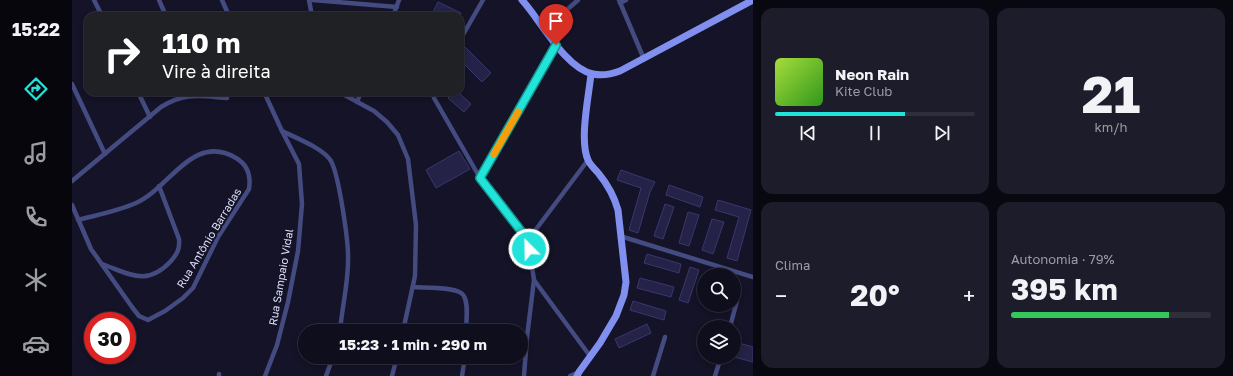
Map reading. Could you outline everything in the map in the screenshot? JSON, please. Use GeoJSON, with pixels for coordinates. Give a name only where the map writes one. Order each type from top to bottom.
{"type":"FeatureCollection","features":[{"type":"Feature","properties":{"kind":"street"},"geometry":{"type":"LineString","coordinates":[[94,0],[100,12]]}},
{"type":"Feature","properties":{"kind":"street"},"geometry":{"type":"LineString","coordinates":[[158,0],[164,12]]}},
{"type":"Feature","properties":{"kind":"street"},"geometry":{"type":"LineString","coordinates":[[222,0],[227,12]]}},
{"type":"Feature","properties":{"kind":"street"},"geometry":{"type":"LineString","coordinates":[[309,0],[311,12]]}},
{"type":"Feature","properties":{"kind":"street"},"geometry":{"type":"LineString","coordinates":[[312,0],[397,7]]}},
{"type":"Feature","properties":{"kind":"street"},"geometry":{"type":"LineString","coordinates":[[395,12],[399,0]]}},
{"type":"Feature","properties":{"kind":"street"},"geometry":{"type":"LineString","coordinates":[[464,33],[482,0]]}},
{"type":"Feature","properties":{"kind":"street"},"geometry":{"type":"LineString","coordinates":[[522,0],[556,45],[575,65],[591,74],[614,73],[644,59],[753,0]]}},
{"type":"Feature","properties":{"kind":"street"},"geometry":{"type":"LineString","coordinates":[[545,29],[578,0]]}},
{"type":"Feature","properties":{"kind":"street"},"geometry":{"type":"LineString","coordinates":[[626,0],[620,2],[644,59]]}},
{"type":"Feature","properties":{"kind":"street"},"geometry":{"type":"LineString","coordinates":[[480,178],[556,45]]}},
{"type":"Feature","properties":{"kind":"street"},"geometry":{"type":"LineString","coordinates":[[570,376],[578,374],[616,316],[624,295],[626,282],[618,210],[609,187],[588,160],[586,148],[586,120],[591,74]]}},
{"type":"Feature","properties":{"kind":"street"},"geometry":{"type":"LineString","coordinates":[[72,84],[105,154]]}},
{"type":"Feature","properties":{"kind":"street"},"geometry":{"type":"LineString","coordinates":[[140,96],[150,117]]}},
{"type":"Feature","properties":{"kind":"street"},"geometry":{"type":"LineString","coordinates":[[72,181],[161,107],[173,100],[186,96]]}},
{"type":"Feature","properties":{"kind":"street"},"geometry":{"type":"LineString","coordinates":[[216,96],[227,98]]}},
{"type":"Feature","properties":{"kind":"street","name":"Rua Sampaio Vidal"},"geometry":{"type":"LineString","coordinates":[[265,376],[277,345],[288,302],[298,251],[302,204],[299,164],[266,96]]}},
{"type":"Feature","properties":{"kind":"street"},"geometry":{"type":"LineString","coordinates":[[346,96],[374,110],[388,122],[398,135],[408,159],[416,225],[415,276],[405,324]]}},
{"type":"Feature","properties":{"kind":"street"},"geometry":{"type":"LineString","coordinates":[[356,102],[359,96]]}},
{"type":"Feature","properties":{"kind":"street"},"geometry":{"type":"LineString","coordinates":[[434,96],[480,178],[528,240],[534,280],[524,376]]}},
{"type":"Feature","properties":{"kind":"street"},"geometry":{"type":"LineString","coordinates":[[282,131],[324,154],[331,162],[337,179],[341,197],[348,260],[341,324]]}},
{"type":"Feature","properties":{"kind":"street","name":"Rua Antônio Barradas"},"geometry":{"type":"LineString","coordinates":[[72,205],[78,220],[91,249],[139,316],[148,320],[154,318],[183,298],[193,288],[222,231],[249,189],[251,180],[248,171],[241,161],[232,155],[220,151],[204,153],[185,163],[147,197],[136,203],[78,220]]}},
{"type":"Feature","properties":{"kind":"street"},"geometry":{"type":"LineString","coordinates":[[528,240],[588,160]]}},
{"type":"Feature","properties":{"kind":"street"},"geometry":{"type":"LineString","coordinates":[[102,264],[133,276],[143,277],[162,272],[176,256],[180,247],[179,239],[158,186]]}},
{"type":"Feature","properties":{"kind":"street"},"geometry":{"type":"LineString","coordinates":[[620,236],[753,277]]}},
{"type":"Feature","properties":{"kind":"street"},"geometry":{"type":"LineString","coordinates":[[534,280],[590,356]]}},
{"type":"Feature","properties":{"kind":"street"},"geometry":{"type":"LineString","coordinates":[[413,287],[450,289],[461,292],[464,295],[466,302],[466,324]]}},
{"type":"Feature","properties":{"kind":"street"},"geometry":{"type":"LineString","coordinates":[[653,376],[665,337]]}},
{"type":"Feature","properties":{"kind":"street"},"geometry":{"type":"LineString","coordinates":[[326,376],[330,364]]}},
{"type":"Feature","properties":{"kind":"street"},"geometry":{"type":"LineString","coordinates":[[392,376],[395,364]]}},
{"type":"Feature","properties":{"kind":"street"},"geometry":{"type":"LineString","coordinates":[[462,376],[464,364]]}},
{"type":"Feature","properties":{"kind":"street"},"geometry":{"type":"LineString","coordinates":[[715,376],[719,364]]}},
{"type":"Feature","properties":{"kind":"building"},"geometry":{"type":"Polygon","coordinates":[[[438,2],[459,12],[433,12],[438,2]]]}},
{"type":"Feature","properties":{"kind":"building"},"geometry":{"type":"Polygon","coordinates":[[[465,47],[491,73],[482,82],[464,64],[465,47]]]}},
{"type":"Feature","properties":{"kind":"building"},"geometry":{"type":"Polygon","coordinates":[[[450,96],[462,96],[471,104],[464,112],[448,98],[450,96]]]}},
{"type":"Feature","properties":{"kind":"building"},"geometry":{"type":"Polygon","coordinates":[[[459,151],[470,169],[436,188],[426,170],[459,151]]]}},
{"type":"Feature","properties":{"kind":"building"},"geometry":{"type":"Polygon","coordinates":[[[621,170],[655,182],[650,192],[638,233],[629,230],[641,188],[617,180],[621,170]]]}},
{"type":"Feature","properties":{"kind":"building"},"geometry":{"type":"Polygon","coordinates":[[[669,185],[703,197],[700,207],[666,195],[669,185]]]}},
{"type":"Feature","properties":{"kind":"building"},"geometry":{"type":"Polygon","coordinates":[[[718,200],[751,210],[737,261],[727,258],[739,217],[715,210],[718,200]]]}},
{"type":"Feature","properties":{"kind":"building"},"geometry":{"type":"Polygon","coordinates":[[[665,204],[674,207],[663,239],[654,236],[665,204]]]}},
{"type":"Feature","properties":{"kind":"building"},"geometry":{"type":"Polygon","coordinates":[[[688,212],[699,215],[689,246],[679,243],[688,212]]]}},
{"type":"Feature","properties":{"kind":"building"},"geometry":{"type":"Polygon","coordinates":[[[712,219],[724,222],[713,254],[702,250],[712,219]]]}},
{"type":"Feature","properties":{"kind":"building"},"geometry":{"type":"Polygon","coordinates":[[[647,254],[681,264],[679,273],[644,263],[647,254]]]}},
{"type":"Feature","properties":{"kind":"building"},"geometry":{"type":"Polygon","coordinates":[[[690,267],[697,269],[697,276],[688,303],[679,300],[690,267]]]}},
{"type":"Feature","properties":{"kind":"building"},"geometry":{"type":"Polygon","coordinates":[[[640,278],[674,287],[671,297],[637,288],[640,278]]]}},
{"type":"Feature","properties":{"kind":"building"},"geometry":{"type":"Polygon","coordinates":[[[633,301],[666,311],[664,320],[630,310],[633,301]]]}},
{"type":"Feature","properties":{"kind":"building"},"geometry":{"type":"Polygon","coordinates":[[[647,324],[651,333],[619,348],[615,339],[647,324]]]}},
{"type":"Feature","properties":{"kind":"building"},"geometry":{"type":"Polygon","coordinates":[[[741,344],[753,347],[753,362],[741,359],[741,344]]]}},
{"type":"Feature","properties":{"kind":"slow traffic"},"geometry":{"type":"LineString","coordinates":[[494,154],[518,112]]}},
{"type":"Feature","properties":{"kind":"route"},"geometry":{"type":"LineString","coordinates":[[529,249],[528,240],[480,178],[556,45]]}}]}
